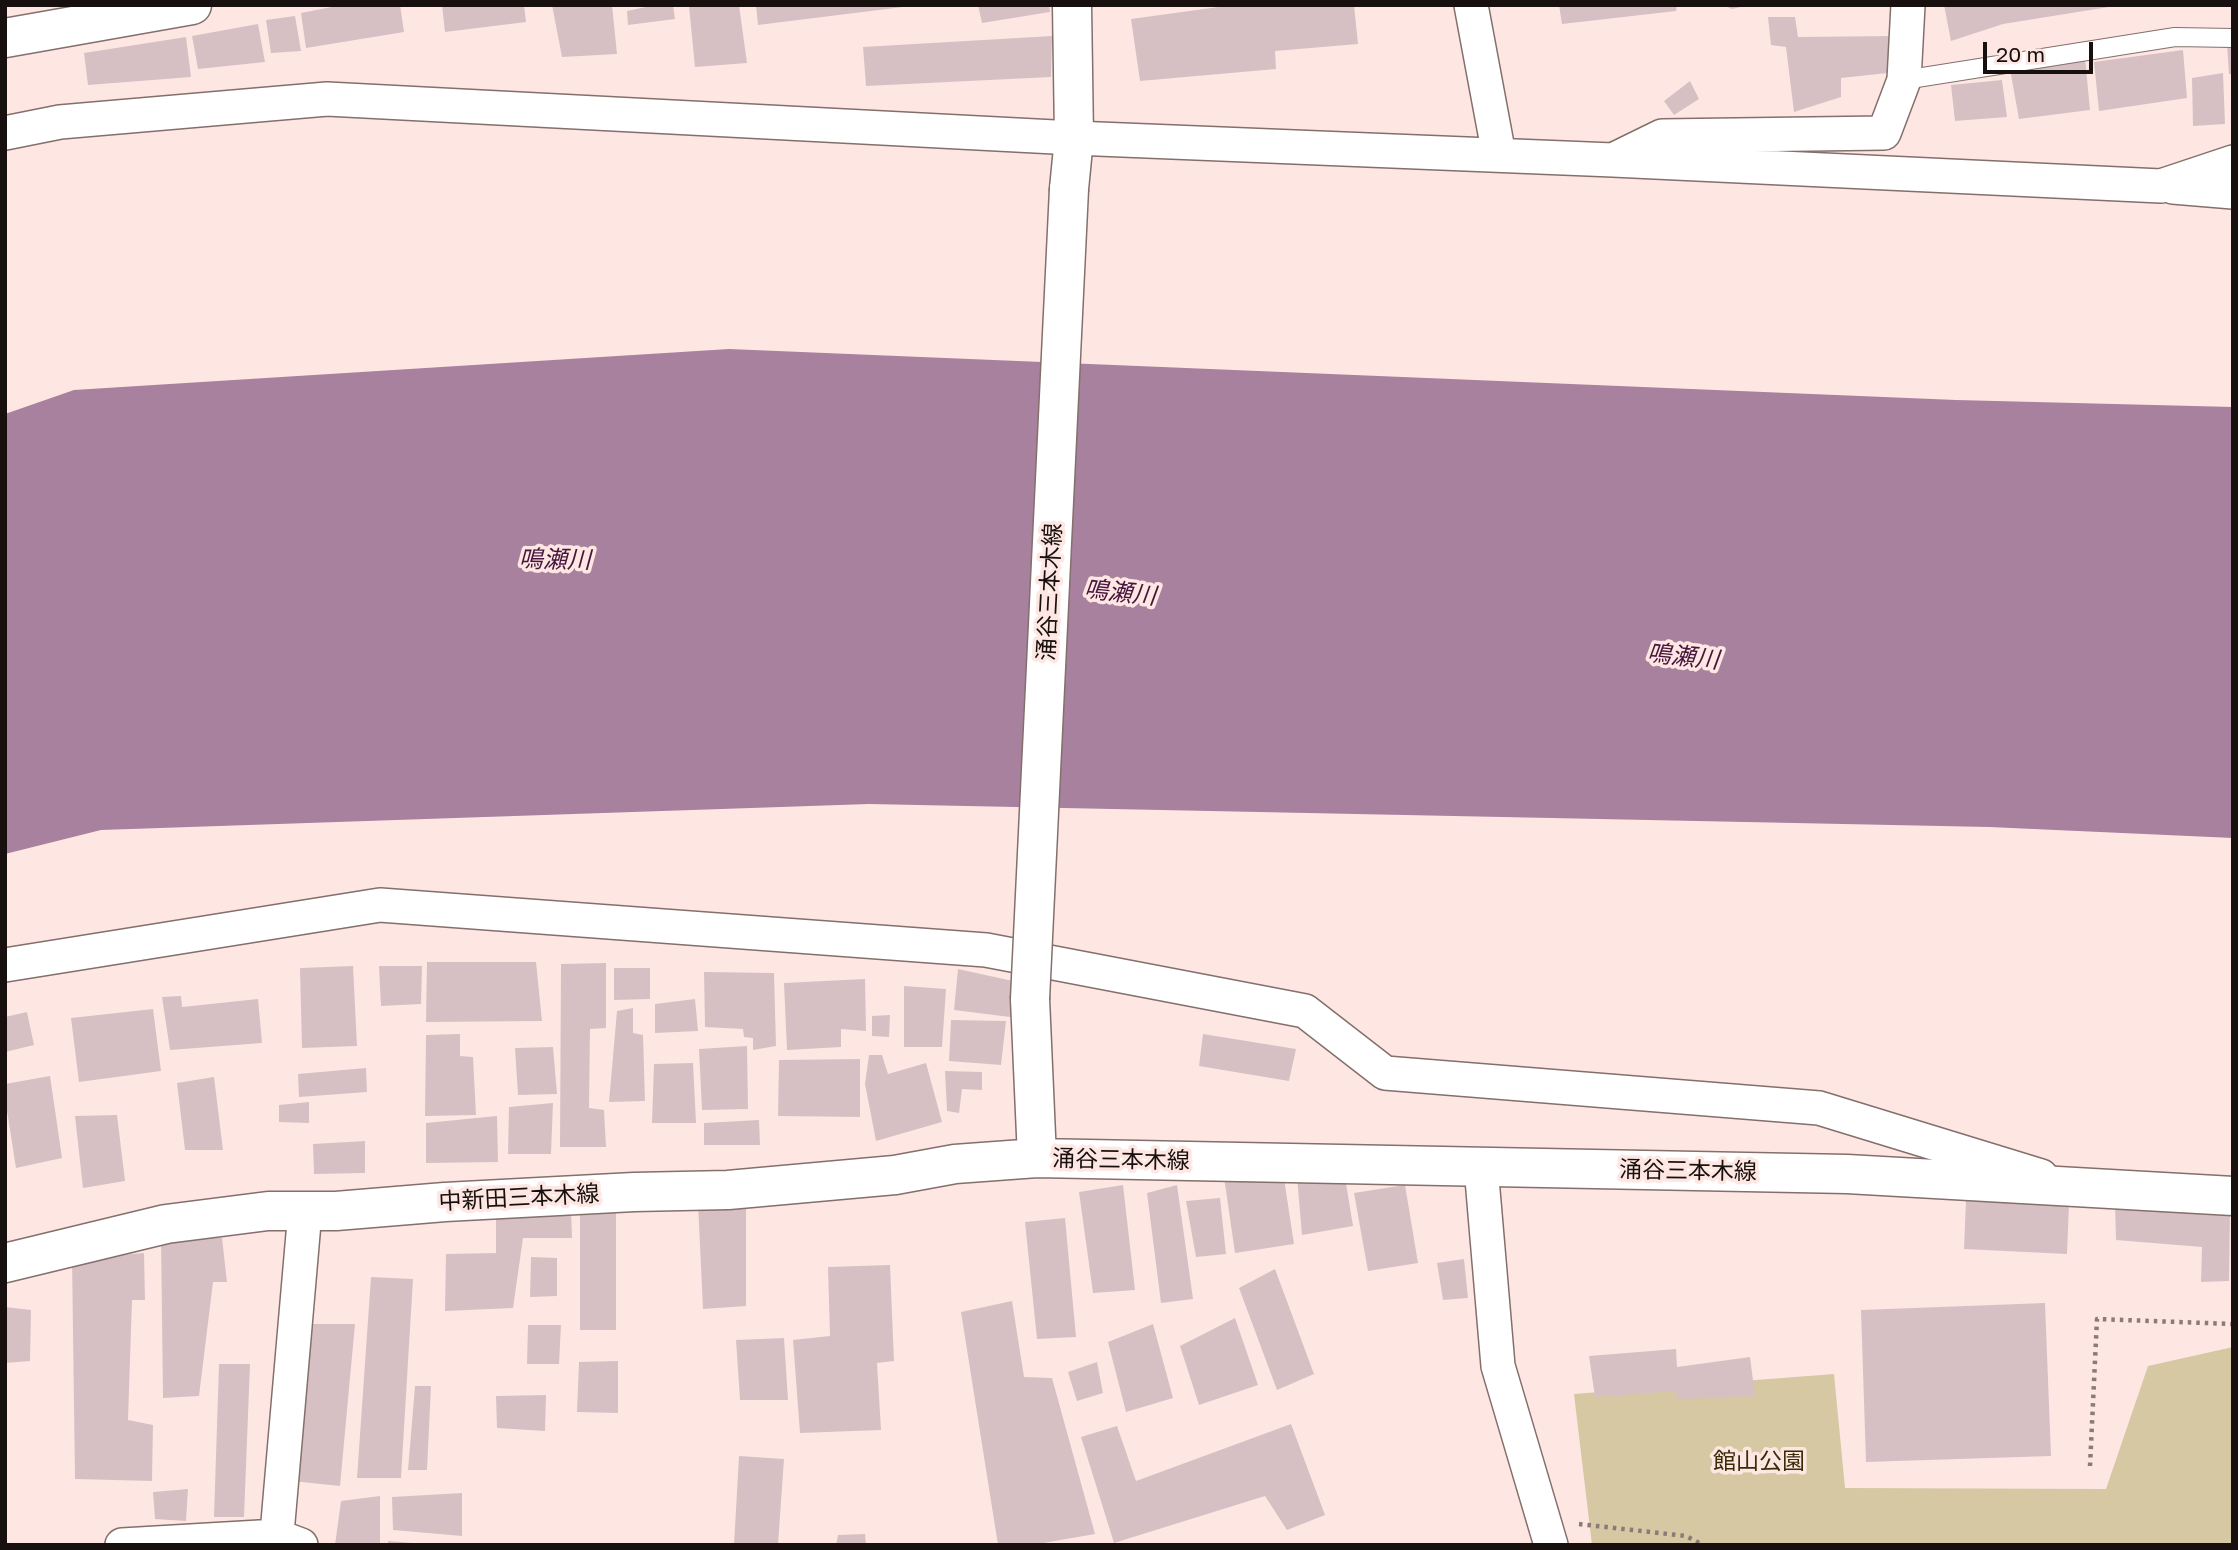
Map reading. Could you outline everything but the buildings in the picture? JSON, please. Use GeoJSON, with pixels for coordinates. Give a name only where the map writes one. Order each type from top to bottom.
{"type":"FeatureCollection","features":[{"type":"Feature","properties":{"kind":"main road"},"geometry":{"type":"LineString","coordinates":[[5,38],[192,5]]}},
{"type":"Feature","properties":{"kind":"main road","name":"涌谷三本木線"},"geometry":{"type":"LineString","coordinates":[[1072,5],[1074,138],[1069,189],[1030,999],[1037,1158],[1847,1174],[2233,1196]]}},
{"type":"Feature","properties":{"kind":"main road","name":"中新田三本木線"},"geometry":{"type":"LineString","coordinates":[[5,1263],[166,1224],[268,1211],[336,1211],[634,1192],[728,1190],[895,1175],[955,1164],[1037,1158]]}},
{"type":"Feature","properties":{"kind":"street"},"geometry":{"type":"LineString","coordinates":[[1471,5],[1499,155]]}},
{"type":"Feature","properties":{"kind":"street"},"geometry":{"type":"LineString","coordinates":[[1613,160],[1662,136],[1884,133],[1904,80],[1909,5]]}},
{"type":"Feature","properties":{"kind":"street"},"geometry":{"type":"LineString","coordinates":[[5,133],[60,122],[327,99],[1074,138],[1613,160],[2161,186],[2233,192]]}},
{"type":"Feature","properties":{"kind":"street"},"geometry":{"type":"LineString","coordinates":[[2161,186],[2233,162]]}},
{"type":"Feature","properties":{"kind":"street"},"geometry":{"type":"LineString","coordinates":[[5,965],[380,905],[986,950],[1305,1011],[1385,1073],[1819,1108],[2077,1187]]}},
{"type":"Feature","properties":{"kind":"street"},"geometry":{"type":"LineString","coordinates":[[1481,1167],[1498,1366],[1548,1532],[1534,1535],[1520,1545]]}},
{"type":"Feature","properties":{"kind":"street"},"geometry":{"type":"LineString","coordinates":[[122,1545],[285,1542],[306,1211]]}},
{"type":"Feature","properties":{"kind":"lane"},"geometry":{"type":"LineString","coordinates":[[1904,80],[2175,37],[2233,38]]}},
{"type":"Feature","properties":{"kind":"path"},"geometry":{"type":"LineString","coordinates":[[2090,1466],[2097,1319],[2233,1324]]}},
{"type":"Feature","properties":{"kind":"path"},"geometry":{"type":"LineString","coordinates":[[1548,1532],[1686,1536],[1703,1545]]}},
{"type":"Feature","properties":{"kind":"green space","name":"館山公園"},"geometry":{"type":"Polygon","coordinates":[[[2233,1347],[2233,1545],[1592,1545],[1574,1394],[1834,1374],[1845,1488],[2106,1489],[2148,1366],[2233,1347]]]}},
{"type":"Feature","properties":{"kind":"water","name":"鳴瀬川"},"geometry":{"type":"Polygon","coordinates":[[[729,349],[1956,400],[2233,407],[2233,838],[1989,827],[869,804],[101,830],[5,854],[5,414],[74,390],[729,349]]]}}]}
